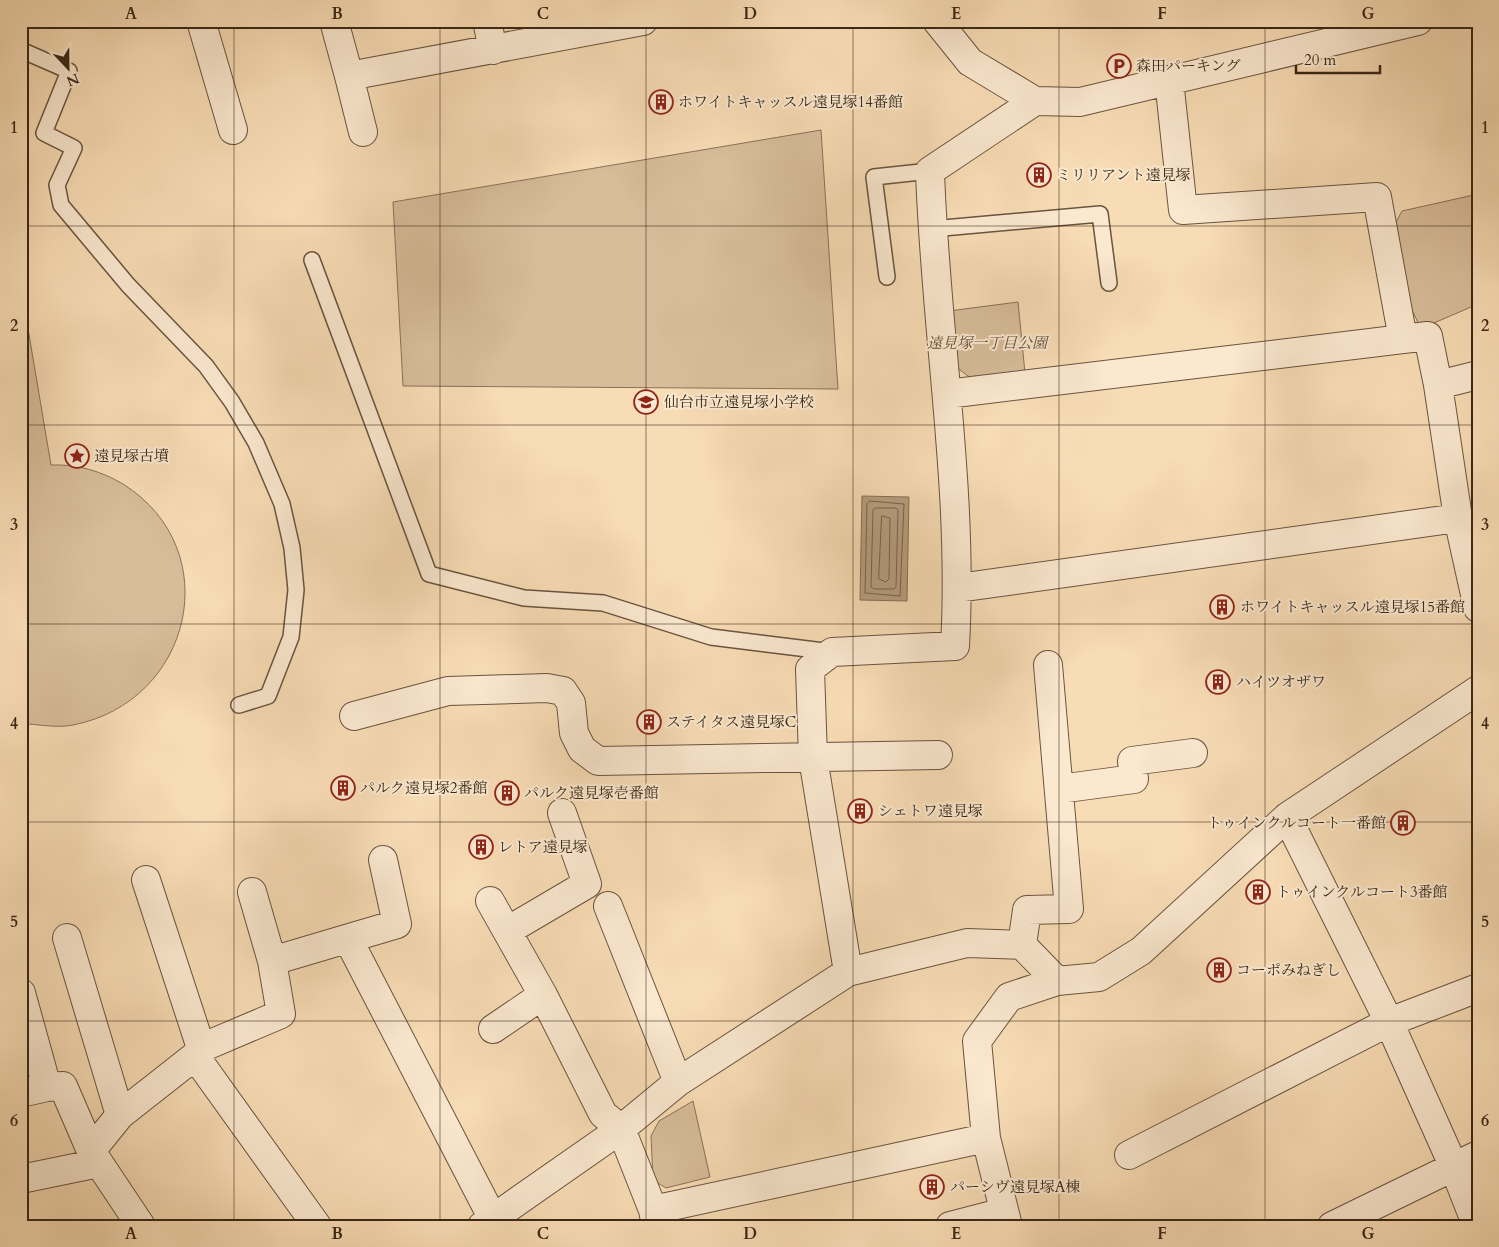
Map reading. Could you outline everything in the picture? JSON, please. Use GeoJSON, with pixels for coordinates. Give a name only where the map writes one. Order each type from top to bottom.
{"type":"FeatureCollection","features":[{"type":"Feature","properties":{"kind":"street"},"geometry":{"type":"LineString","coordinates":[[201,21],[233,130]]}},
{"type":"Feature","properties":{"kind":"street"},"geometry":{"type":"LineString","coordinates":[[334,21],[364,132]]}},
{"type":"Feature","properties":{"kind":"street"},"geometry":{"type":"LineString","coordinates":[[487,21],[493,50]]}},
{"type":"Feature","properties":{"kind":"street"},"geometry":{"type":"LineString","coordinates":[[349,76],[643,21]]}},
{"type":"Feature","properties":{"kind":"street"},"geometry":{"type":"LineString","coordinates":[[937,21],[970,62],[1035,101],[1080,102],[1418,21]]}},
{"type":"Feature","properties":{"kind":"street"},"geometry":{"type":"LineString","coordinates":[[1169,80],[1183,210],[1376,197],[1403,339]]}},
{"type":"Feature","properties":{"kind":"street"},"geometry":{"type":"LineString","coordinates":[[848,972],[813,758],[810,669],[832,652],[955,646],[958,588],[947,394],[932,229],[930,170],[1035,101]]}},
{"type":"Feature","properties":{"kind":"street"},"geometry":{"type":"LineString","coordinates":[[947,394],[1428,336],[1438,385],[1458,518],[1478,608]]}},
{"type":"Feature","properties":{"kind":"street"},"geometry":{"type":"LineString","coordinates":[[1438,385],[1478,375]]}},
{"type":"Feature","properties":{"kind":"street"},"geometry":{"type":"LineString","coordinates":[[958,588],[1458,518]]}},
{"type":"Feature","properties":{"kind":"street"},"geometry":{"type":"LineString","coordinates":[[1022,945],[1027,910],[1069,909],[1048,665]]}},
{"type":"Feature","properties":{"kind":"street"},"geometry":{"type":"LineString","coordinates":[[354,716],[448,691],[547,688],[563,691],[571,702],[574,733],[582,749],[598,761],[938,755]]}},
{"type":"Feature","properties":{"kind":"street"},"geometry":{"type":"LineString","coordinates":[[950,1226],[1006,1219],[986,1138],[977,1041],[1009,997],[1057,982],[1099,977],[1141,951],[1287,817],[1478,690]]}},
{"type":"Feature","properties":{"kind":"street"},"geometry":{"type":"LineString","coordinates":[[1059,789],[1134,779],[1132,761],[1193,753]]}},
{"type":"Feature","properties":{"kind":"street"},"geometry":{"type":"LineString","coordinates":[[507,931],[587,884],[562,813]]}},
{"type":"Feature","properties":{"kind":"street"},"geometry":{"type":"LineString","coordinates":[[1287,817],[1389,1022],[1453,1165],[1477,1226]]}},
{"type":"Feature","properties":{"kind":"street"},"geometry":{"type":"LineString","coordinates":[[272,961],[397,924],[383,860]]}},
{"type":"Feature","properties":{"kind":"street"},"geometry":{"type":"LineString","coordinates":[[146,880],[198,1052],[317,1226]]}},
{"type":"Feature","properties":{"kind":"street"},"geometry":{"type":"LineString","coordinates":[[91,1151],[120,1115],[198,1052],[282,1014],[272,961],[252,892]]}},
{"type":"Feature","properties":{"kind":"street"},"geometry":{"type":"LineString","coordinates":[[490,901],[543,995],[603,1114],[620,1129],[655,1218],[986,1138]]}},
{"type":"Feature","properties":{"kind":"street"},"geometry":{"type":"LineString","coordinates":[[608,906],[678,1082]]}},
{"type":"Feature","properties":{"kind":"street"},"geometry":{"type":"LineString","coordinates":[[67,938],[120,1115]]}},
{"type":"Feature","properties":{"kind":"street"},"geometry":{"type":"LineString","coordinates":[[348,939],[487,1223],[620,1129],[678,1082],[848,972],[967,943],[1022,945],[1057,982]]}},
{"type":"Feature","properties":{"kind":"street"},"geometry":{"type":"LineString","coordinates":[[1129,1155],[1389,1022],[1478,988]]}},
{"type":"Feature","properties":{"kind":"street"},"geometry":{"type":"LineString","coordinates":[[21,993],[34,1090],[63,1086],[91,1151],[94,1164],[21,1179]]}},
{"type":"Feature","properties":{"kind":"street"},"geometry":{"type":"LineString","coordinates":[[493,1029],[543,995]]}},
{"type":"Feature","properties":{"kind":"street"},"geometry":{"type":"LineString","coordinates":[[91,1151],[141,1226]]}},
{"type":"Feature","properties":{"kind":"street"},"geometry":{"type":"LineString","coordinates":[[1332,1226],[1453,1165],[1478,1155]]}},
{"type":"Feature","properties":{"kind":"lane"},"geometry":{"type":"LineString","coordinates":[[21,50],[69,71],[44,133],[74,148],[57,185],[61,205],[128,285],[206,366],[232,402],[256,443],[282,504],[292,548],[296,590],[292,637],[268,696],[239,704]]}},
{"type":"Feature","properties":{"kind":"lane"},"geometry":{"type":"LineString","coordinates":[[887,277],[874,178],[930,170]]}},
{"type":"Feature","properties":{"kind":"lane"},"geometry":{"type":"LineString","coordinates":[[932,229],[1100,214],[1109,283]]}},
{"type":"Feature","properties":{"kind":"lane"},"geometry":{"type":"LineString","coordinates":[[312,260],[429,574],[524,598],[603,603],[711,636],[832,652]]}},
{"type":"Feature","properties":{"kind":"green space"},"geometry":{"type":"Polygon","coordinates":[[[821,130],[838,389],[403,386],[393,202],[821,130]]]}},
{"type":"Feature","properties":{"kind":"green space"},"geometry":{"type":"Polygon","coordinates":[[[1478,194],[1478,304],[1427,326],[1420,327],[1407,299],[1394,226],[1402,211],[1478,194]]]}},
{"type":"Feature","properties":{"kind":"green space"},"geometry":{"type":"Polygon","coordinates":[[[21,287],[51,465],[79,467],[106,475],[123,484],[156,512],[176,546],[185,583],[182,621],[169,656],[146,687],[114,711],[68,726],[45,726],[21,722],[21,287]]]}},
{"type":"Feature","properties":{"kind":"green space","name":"遠見塚一丁目公園"},"geometry":{"type":"Polygon","coordinates":[[[1018,302],[1025,373],[976,382],[956,367],[949,311],[1018,302]]]}},
{"type":"Feature","properties":{"kind":"green space"},"geometry":{"type":"Polygon","coordinates":[[[693,1101],[710,1177],[666,1188],[653,1180],[651,1136],[659,1121],[693,1101]]]}},
{"type":"Feature","properties":{"kind":"water"},"geometry":{"type":"Polygon","coordinates":[[[862,496],[909,497],[907,601],[860,600],[862,496]]]}},
{"type":"Feature","properties":{"kind":"place","name":"森田パーキング"},"geometry":{"type":"Point","coordinates":[1119,66]}},
{"type":"Feature","properties":{"kind":"place","name":"ホワイトキャッスル遠見塚14番館"},"geometry":{"type":"Point","coordinates":[661,102]}},
{"type":"Feature","properties":{"kind":"place","name":"ミリリアント遠見塚"},"geometry":{"type":"Point","coordinates":[1039,175]}},
{"type":"Feature","properties":{"kind":"place","name":"仙台市立遠見塚小学校"},"geometry":{"type":"Point","coordinates":[646,402]}},
{"type":"Feature","properties":{"kind":"place","name":"遠見塚古墳"},"geometry":{"type":"Point","coordinates":[77,456]}},
{"type":"Feature","properties":{"kind":"place","name":"ホワイトキャッスル遠見塚15番館"},"geometry":{"type":"Point","coordinates":[1222,607]}},
{"type":"Feature","properties":{"kind":"place","name":"ハイツオザワ"},"geometry":{"type":"Point","coordinates":[1218,682]}},
{"type":"Feature","properties":{"kind":"place","name":"ステイタス遠見塚C"},"geometry":{"type":"Point","coordinates":[649,722]}},
{"type":"Feature","properties":{"kind":"place","name":"パルク遠見塚2番館"},"geometry":{"type":"Point","coordinates":[343,788]}},
{"type":"Feature","properties":{"kind":"place","name":"パルク遠見塚壱番館"},"geometry":{"type":"Point","coordinates":[507,793]}},
{"type":"Feature","properties":{"kind":"place","name":"シェトワ遠見塚"},"geometry":{"type":"Point","coordinates":[860,811]}},
{"type":"Feature","properties":{"kind":"place","name":"トゥインクルコート一番館"},"geometry":{"type":"Point","coordinates":[1403,823]}},
{"type":"Feature","properties":{"kind":"place","name":"レトア遠見塚"},"geometry":{"type":"Point","coordinates":[481,847]}},
{"type":"Feature","properties":{"kind":"place","name":"トゥインクルコート3番館"},"geometry":{"type":"Point","coordinates":[1258,892]}},
{"type":"Feature","properties":{"kind":"place","name":"コーポみねぎし"},"geometry":{"type":"Point","coordinates":[1219,970]}},
{"type":"Feature","properties":{"kind":"place","name":"パーシヴ遠見塚A棟"},"geometry":{"type":"Point","coordinates":[932,1187]}}]}
